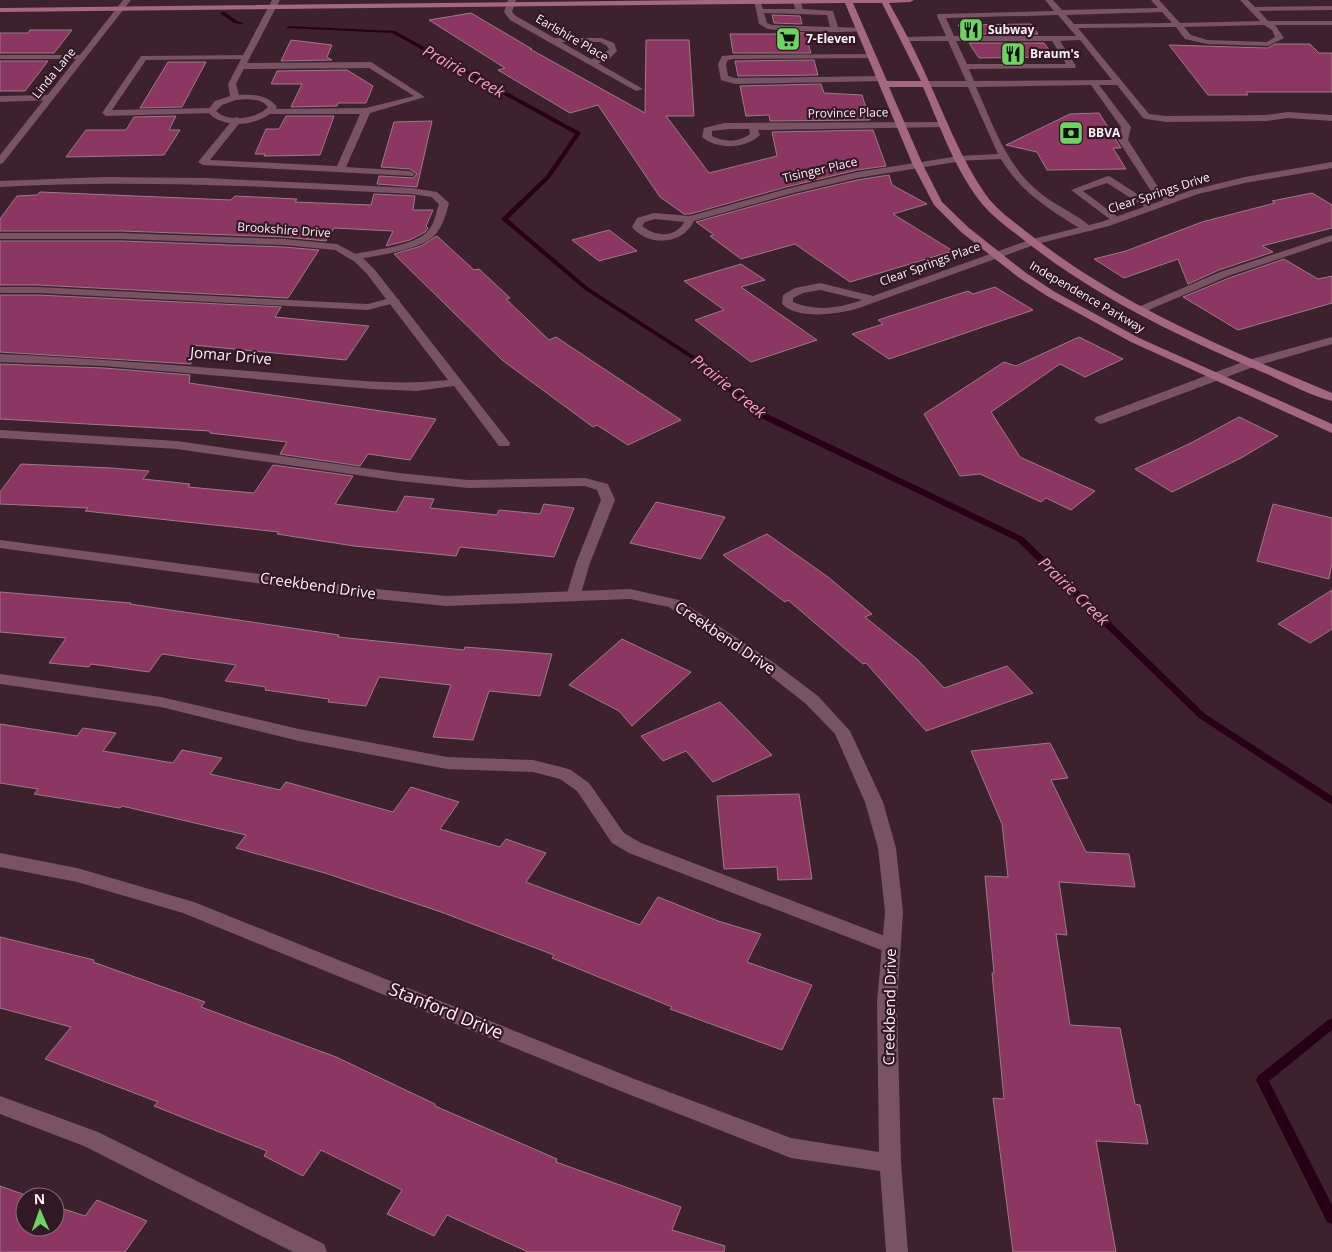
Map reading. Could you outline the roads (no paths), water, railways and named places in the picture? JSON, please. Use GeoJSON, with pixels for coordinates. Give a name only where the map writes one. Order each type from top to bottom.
{"type":"FeatureCollection","features":[{"type":"Feature","properties":{"kind":"main road","name":"Independence Parkway"},"geometry":{"type":"LineString","coordinates":[[848,0],[917,163],[938,203],[965,230],[1051,294],[1135,340],[1332,429]]}},
{"type":"Feature","properties":{"kind":"main road","name":"Independence Parkway"},"geometry":{"type":"LineString","coordinates":[[884,0],[905,39],[959,159],[983,198],[1033,242],[1075,274],[1140,310],[1252,363],[1332,397]]}},
{"type":"Feature","properties":{"kind":"main road"},"geometry":{"type":"LineString","coordinates":[[0,10],[275,3],[910,0]]}},
{"type":"Feature","properties":{"kind":"main road"},"geometry":{"type":"LineString","coordinates":[[883,82],[926,84]]}},
{"type":"Feature","properties":{"kind":"street","name":"Linda Lane"},"geometry":{"type":"LineString","coordinates":[[0,161],[3,152],[50,98],[127,0]]}},
{"type":"Feature","properties":{"kind":"street"},"geometry":{"type":"LineString","coordinates":[[797,0],[800,11]]}},
{"type":"Feature","properties":{"kind":"street"},"geometry":{"type":"LineString","coordinates":[[1050,0],[1146,116],[1166,120],[1266,118],[1288,115],[1332,118]]}},
{"type":"Feature","properties":{"kind":"street"},"geometry":{"type":"LineString","coordinates":[[1155,0],[1188,37],[1207,42],[1268,44],[1280,38],[1275,29],[1266,23],[1244,0]]}},
{"type":"Feature","properties":{"kind":"street"},"geometry":{"type":"LineString","coordinates":[[757,1],[763,24],[771,27],[861,30]]}},
{"type":"Feature","properties":{"kind":"street","name":"Earlshire Place"},"geometry":{"type":"LineString","coordinates":[[511,2],[508,12],[513,18],[639,89]]}},
{"type":"Feature","properties":{"kind":"street"},"geometry":{"type":"LineString","coordinates":[[234,98],[232,84],[275,3]]}},
{"type":"Feature","properties":{"kind":"street"},"geometry":{"type":"LineString","coordinates":[[1253,9],[1332,8]]}},
{"type":"Feature","properties":{"kind":"street"},"geometry":{"type":"LineString","coordinates":[[1088,229],[1027,187],[1004,156],[941,16],[1163,10]]}},
{"type":"Feature","properties":{"kind":"street"},"geometry":{"type":"LineString","coordinates":[[759,11],[830,13],[835,30]]}},
{"type":"Feature","properties":{"kind":"street"},"geometry":{"type":"LineString","coordinates":[[1072,26],[1332,23]]}},
{"type":"Feature","properties":{"kind":"street"},"geometry":{"type":"LineString","coordinates":[[1054,38],[1072,66],[1089,82],[1126,127],[1123,140],[1154,189],[1169,201]]}},
{"type":"Feature","properties":{"kind":"street"},"geometry":{"type":"LineString","coordinates":[[905,39],[1082,38]]}},
{"type":"Feature","properties":{"kind":"street"},"geometry":{"type":"LineString","coordinates":[[551,40],[601,40],[611,45],[612,51],[606,57],[592,64]]}},
{"type":"Feature","properties":{"kind":"street"},"geometry":{"type":"LineString","coordinates":[[872,56],[733,57],[725,58],[722,64],[724,78],[734,80],[883,82]]}},
{"type":"Feature","properties":{"kind":"street"},"geometry":{"type":"LineString","coordinates":[[0,58],[83,57]]}},
{"type":"Feature","properties":{"kind":"street"},"geometry":{"type":"LineString","coordinates":[[144,58],[244,62],[370,65],[421,97],[366,111],[271,111],[257,117],[237,120],[219,118],[211,111],[106,113],[144,58]]}},
{"type":"Feature","properties":{"kind":"street"},"geometry":{"type":"LineString","coordinates":[[964,67],[1072,66]]}},
{"type":"Feature","properties":{"kind":"street"},"geometry":{"type":"LineString","coordinates":[[926,84],[1119,82]]}},
{"type":"Feature","properties":{"kind":"street"},"geometry":{"type":"LineString","coordinates":[[211,111],[218,104],[234,98],[254,97],[268,100],[273,107],[271,111]]}},
{"type":"Feature","properties":{"kind":"street"},"geometry":{"type":"LineString","coordinates":[[0,98],[50,98]]}},
{"type":"Feature","properties":{"kind":"street"},"geometry":{"type":"LineString","coordinates":[[340,169],[366,111]]}},
{"type":"Feature","properties":{"kind":"street"},"geometry":{"type":"LineString","coordinates":[[237,120],[204,162],[410,174]]}},
{"type":"Feature","properties":{"kind":"street","name":"Province Place"},"geometry":{"type":"LineString","coordinates":[[753,127],[943,125]]}},
{"type":"Feature","properties":{"kind":"street","name":"Tisinger Place"},"geometry":{"type":"LineString","coordinates":[[690,219],[814,184],[917,163],[1004,156]]}},
{"type":"Feature","properties":{"kind":"street","name":"Clear Springs Drive"},"geometry":{"type":"LineString","coordinates":[[997,255],[1033,242],[1088,229],[1195,192],[1245,180],[1332,165]]}},
{"type":"Feature","properties":{"kind":"street"},"geometry":{"type":"LineString","coordinates":[[0,184],[99,178],[171,179],[412,190],[434,194],[444,202],[436,226],[430,235],[416,241],[354,257]]}},
{"type":"Feature","properties":{"kind":"street"},"geometry":{"type":"LineString","coordinates":[[1115,220],[1076,190],[1108,179],[1152,207]]}},
{"type":"Feature","properties":{"kind":"street","name":"Brookshire Drive"},"geometry":{"type":"LineString","coordinates":[[0,236],[122,236],[284,242],[337,247],[354,257],[371,272],[504,443]]}},
{"type":"Feature","properties":{"kind":"street"},"geometry":{"type":"LineString","coordinates":[[1140,310],[1224,274],[1332,238]]}},
{"type":"Feature","properties":{"kind":"street","name":"Clear Springs Place"},"geometry":{"type":"LineString","coordinates":[[873,299],[836,288],[813,286],[799,290],[787,297],[788,304],[804,312],[828,312],[852,307],[997,255]]}},
{"type":"Feature","properties":{"kind":"street"},"geometry":{"type":"LineString","coordinates":[[0,290],[152,295],[368,307],[394,300]]}},
{"type":"Feature","properties":{"kind":"street"},"geometry":{"type":"LineString","coordinates":[[1100,420],[1252,363],[1332,340]]}},
{"type":"Feature","properties":{"kind":"street","name":"Jomar Drive"},"geometry":{"type":"LineString","coordinates":[[0,358],[104,362],[380,386],[417,387],[458,382]]}},
{"type":"Feature","properties":{"kind":"street"},"geometry":{"type":"LineString","coordinates":[[0,434],[177,445],[399,477],[468,484],[585,482],[603,487],[608,500],[583,563],[573,597]]}},
{"type":"Feature","properties":{"kind":"street","name":"Creekbend Drive"},"geometry":{"type":"LineString","coordinates":[[0,544],[366,593],[446,601],[630,594],[674,603],[768,666],[797,688],[812,700],[842,731],[874,802],[887,848],[894,912],[887,1002],[890,1163],[897,1252]]}},
{"type":"Feature","properties":{"kind":"street"},"geometry":{"type":"LineString","coordinates":[[0,680],[161,702],[299,735],[447,763],[533,766],[565,774],[583,787],[618,838],[635,848],[891,946]]}},
{"type":"Feature","properties":{"kind":"street","name":"Stanford Drive"},"geometry":{"type":"LineString","coordinates":[[0,860],[78,875],[188,907],[625,1084],[791,1148],[890,1163]]}},
{"type":"Feature","properties":{"kind":"street"},"geometry":{"type":"LineString","coordinates":[[0,1105],[91,1138],[316,1252]]}},
{"type":"Feature","properties":{"kind":"waterway","name":"Prairie Creek"},"geometry":{"type":"LineString","coordinates":[[223,13],[236,22],[242,23]]}},
{"type":"Feature","properties":{"kind":"waterway","name":"Prairie Creek"},"geometry":{"type":"LineString","coordinates":[[289,27],[393,32],[578,133],[548,177],[504,219],[587,289],[694,358],[760,414],[1020,539],[1202,716],[1332,801]]}},
{"type":"Feature","properties":{"kind":"waterway","name":"Prairie Creek"},"geometry":{"type":"LineString","coordinates":[[1332,1023],[1262,1080],[1332,1218]]}},
{"type":"Feature","properties":{"kind":"place","name":"Subway"},"geometry":{"type":"Point","coordinates":[971,30]}},
{"type":"Feature","properties":{"kind":"place","name":"7-Eleven"},"geometry":{"type":"Point","coordinates":[788,39]}},
{"type":"Feature","properties":{"kind":"place","name":"Braum's"},"geometry":{"type":"Point","coordinates":[1013,54]}},
{"type":"Feature","properties":{"kind":"place","name":"BBVA"},"geometry":{"type":"Point","coordinates":[1071,133]}}]}
